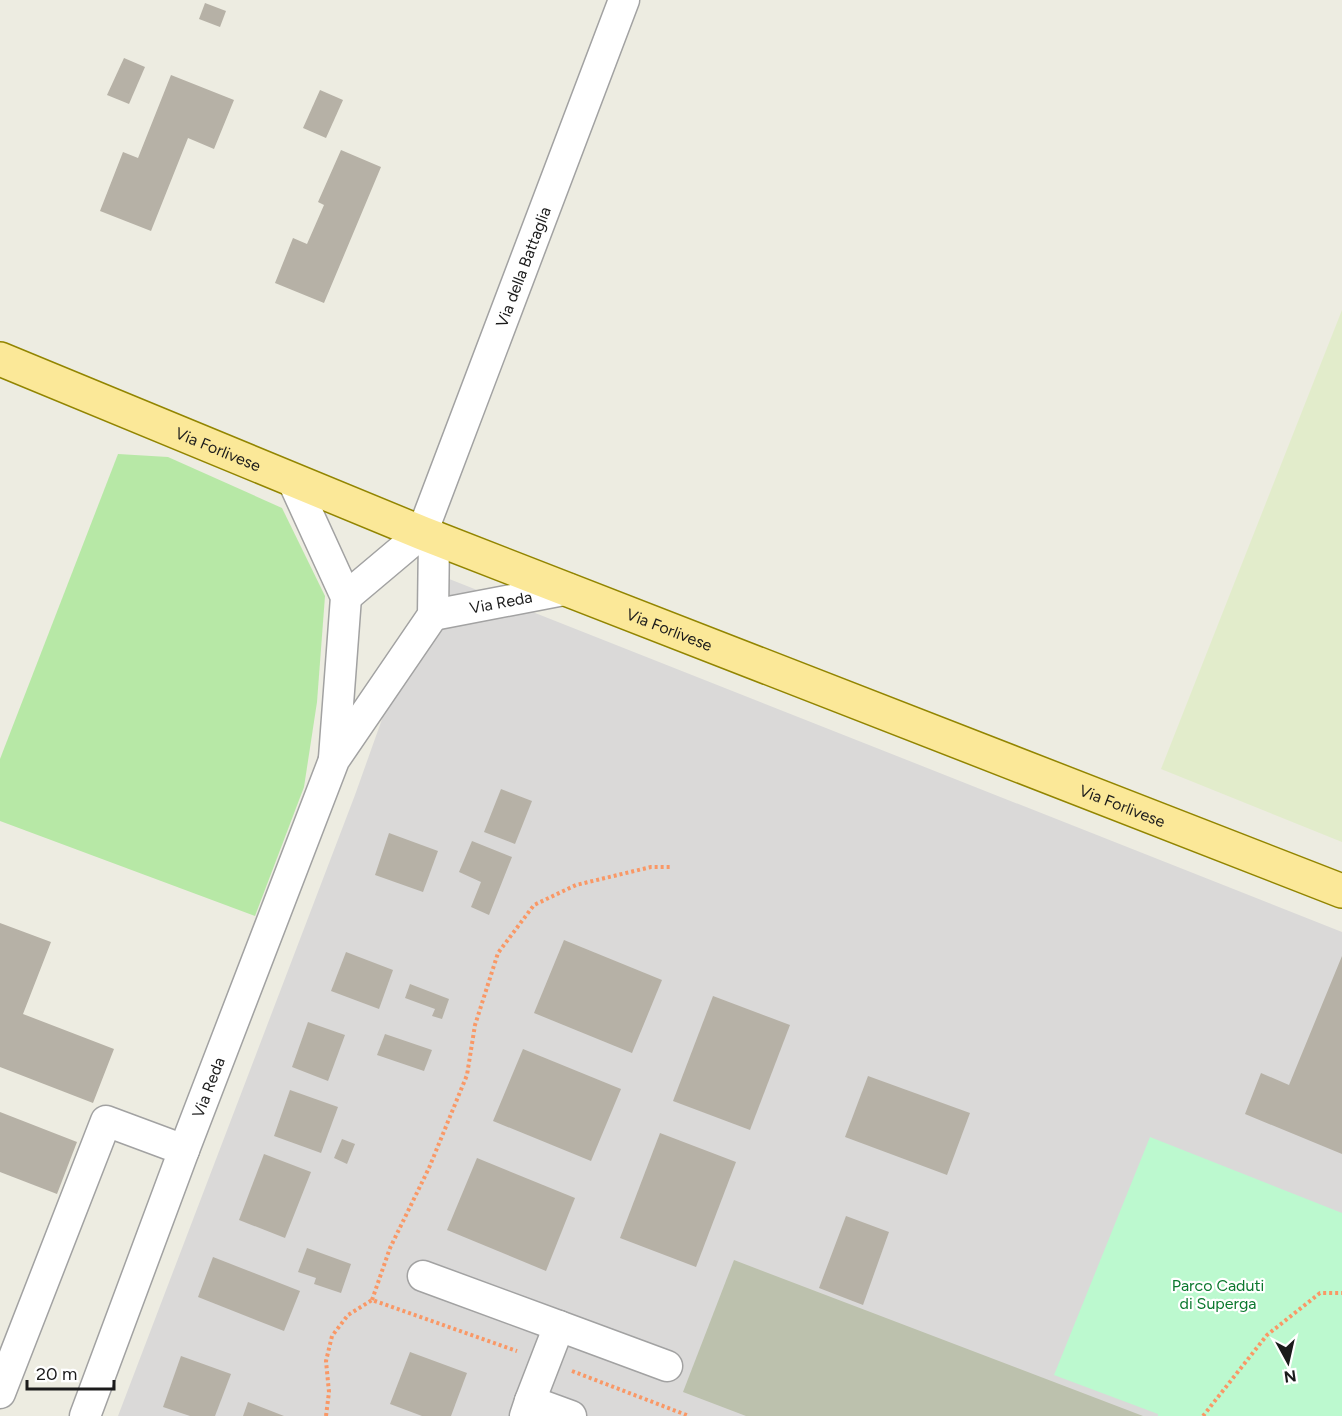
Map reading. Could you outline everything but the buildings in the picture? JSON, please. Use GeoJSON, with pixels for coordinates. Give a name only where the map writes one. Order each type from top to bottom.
{"type":"FeatureCollection","features":[{"type":"Feature","properties":{"kind":"main road","name":"Via Forlivese"},"geometry":{"type":"LineString","coordinates":[[0,359],[428,534],[1342,891]]}},
{"type":"Feature","properties":{"kind":"street","name":"Via della Battaglia"},"geometry":{"type":"LineString","coordinates":[[428,534],[624,0]]}},
{"type":"Feature","properties":{"kind":"street","name":"Via Reda"},"geometry":{"type":"LineString","coordinates":[[292,479],[346,597],[334,760]]}},
{"type":"Feature","properties":{"kind":"street"},"geometry":{"type":"LineString","coordinates":[[346,597],[428,534]]}},
{"type":"Feature","properties":{"kind":"street"},"geometry":{"type":"LineString","coordinates":[[428,534],[433,615]]}},
{"type":"Feature","properties":{"kind":"street","name":"Via Reda"},"geometry":{"type":"LineString","coordinates":[[85,1416],[184,1150],[334,760],[433,615],[569,589]]}},
{"type":"Feature","properties":{"kind":"street"},"geometry":{"type":"LineString","coordinates":[[0,1393],[106,1121],[184,1150]]}},
{"type":"Feature","properties":{"kind":"street"},"geometry":{"type":"LineString","coordinates":[[423,1276],[667,1366]]}},
{"type":"Feature","properties":{"kind":"street"},"geometry":{"type":"LineString","coordinates":[[559,1326],[528,1408],[571,1416]]}},
{"type":"Feature","properties":{"kind":"path"},"geometry":{"type":"LineString","coordinates":[[326,1416],[329,1392],[326,1361],[332,1336],[348,1316],[372,1300],[390,1248],[429,1168],[467,1076],[475,1025],[498,953],[534,905],[576,885],[651,867],[671,867]]}},
{"type":"Feature","properties":{"kind":"path"},"geometry":{"type":"LineString","coordinates":[[1203,1416],[1267,1335],[1320,1293],[1342,1293]]}},
{"type":"Feature","properties":{"kind":"path"},"geometry":{"type":"LineString","coordinates":[[372,1300],[546,1361],[689,1416]]}},
{"type":"Feature","properties":{"kind":"shaded area"},"geometry":{"type":"Polygon","coordinates":[[[1342,310],[1342,842],[1161,769],[1342,310]]]}},
{"type":"Feature","properties":{"kind":"shaded area"},"geometry":{"type":"Polygon","coordinates":[[[434,573],[1342,932],[1342,1416],[118,1416],[355,795],[434,573]]]}},
{"type":"Feature","properties":{"kind":"shaded area"},"geometry":{"type":"Polygon","coordinates":[[[734,1260],[1143,1416],[746,1416],[683,1392],[734,1260]]]}},
{"type":"Feature","properties":{"kind":"green space"},"geometry":{"type":"Polygon","coordinates":[[[118,454],[168,457],[282,508],[325,596],[317,702],[304,787],[255,916],[0,821],[0,759],[118,454]]]}},
{"type":"Feature","properties":{"kind":"green space","name":"Parco Caduti di Superga"},"geometry":{"type":"Polygon","coordinates":[[[1150,1137],[1342,1213],[1342,1416],[1158,1416],[1158,1414],[1054,1375],[1150,1137]]]}}]}
